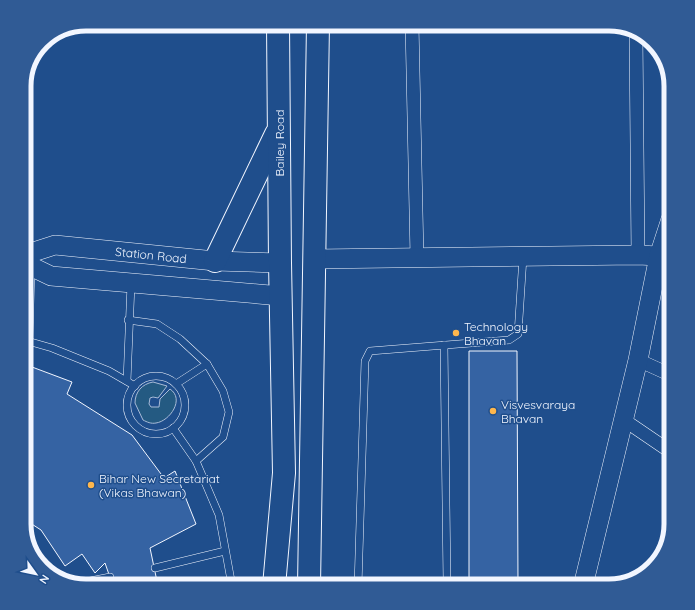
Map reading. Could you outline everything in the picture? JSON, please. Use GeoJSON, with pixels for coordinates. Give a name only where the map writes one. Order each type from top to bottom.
{"type":"FeatureCollection","features":[{"type":"Feature","properties":{"kind":"highway","name":"Bailey Road"},"geometry":{"type":"LineString","coordinates":[[275,579],[284,473],[280,296],[279,129],[281,31]]}},
{"type":"Feature","properties":{"kind":"highway"},"geometry":{"type":"LineString","coordinates":[[309,579],[318,31]]}},
{"type":"Feature","properties":{"kind":"highway"},"geometry":{"type":"LineString","coordinates":[[215,261],[279,129]]}},
{"type":"Feature","properties":{"kind":"street"},"geometry":{"type":"LineString","coordinates":[[412,31],[416,257]]}},
{"type":"Feature","properties":{"kind":"street"},"geometry":{"type":"LineString","coordinates":[[636,38],[638,255]]}},
{"type":"Feature","properties":{"kind":"street"},"geometry":{"type":"LineString","coordinates":[[585,579],[624,420],[659,256],[664,241]]}},
{"type":"Feature","properties":{"kind":"street","name":"Station Road"},"geometry":{"type":"LineString","coordinates":[[31,259],[55,245],[215,261],[280,263]]}},
{"type":"Feature","properties":{"kind":"street"},"geometry":{"type":"LineString","coordinates":[[314,259],[659,256]]}},
{"type":"Feature","properties":{"kind":"street"},"geometry":{"type":"LineString","coordinates":[[31,265],[51,276],[280,296]]}},
{"type":"Feature","properties":{"kind":"street"},"geometry":{"type":"LineString","coordinates":[[638,360],[664,372]]}},
{"type":"Feature","properties":{"kind":"street"},"geometry":{"type":"LineString","coordinates":[[624,420],[664,447]]}},
{"type":"Feature","properties":{"kind":"lane"},"geometry":{"type":"LineString","coordinates":[[358,579],[366,361],[370,351],[509,340],[518,334],[523,256]]}},
{"type":"Feature","properties":{"kind":"lane"},"geometry":{"type":"LineString","coordinates":[[127,380],[128,320],[131,284]]}},
{"type":"Feature","properties":{"kind":"lane"},"geometry":{"type":"LineString","coordinates":[[128,320],[157,324],[180,339],[206,364],[222,391],[229,412],[223,437],[196,461]]}},
{"type":"Feature","properties":{"kind":"lane"},"geometry":{"type":"LineString","coordinates":[[31,342],[62,352],[109,371],[135,386]]}},
{"type":"Feature","properties":{"kind":"lane"},"geometry":{"type":"LineString","coordinates":[[444,345],[447,579]]}},
{"type":"Feature","properties":{"kind":"lane"},"geometry":{"type":"LineString","coordinates":[[176,384],[206,364]]}},
{"type":"Feature","properties":{"kind":"lane"},"geometry":{"type":"LineString","coordinates":[[159,376],[168,378],[182,391],[185,400],[185,409],[182,419],[174,428],[158,434],[149,433],[140,429],[133,423],[127,405],[129,396],[135,386],[149,377],[159,376]]}},
{"type":"Feature","properties":{"kind":"lane"},"geometry":{"type":"LineString","coordinates":[[174,428],[196,461],[219,515],[231,579]]}},
{"type":"Feature","properties":{"kind":"lane"},"geometry":{"type":"LineString","coordinates":[[155,568],[225,552]]}},
{"type":"Feature","properties":{"kind":"lane"},"geometry":{"type":"LineString","coordinates":[[101,579],[110,577]]}},
{"type":"Feature","properties":{"kind":"shaded area"},"geometry":{"type":"Polygon","coordinates":[[[153,382],[167,386],[158,398],[150,398],[149,404],[151,407],[159,407],[160,399],[170,389],[176,398],[176,404],[171,414],[166,418],[161,421],[149,423],[143,420],[135,403],[135,399],[142,387],[153,382]]]}},
{"type":"Feature","properties":{"kind":"building","name":"Visvesvaraya Bhavan"},"geometry":{"type":"Polygon","coordinates":[[[469,351],[517,351],[518,579],[469,579],[469,351]]]}},
{"type":"Feature","properties":{"kind":"building"},"geometry":{"type":"Polygon","coordinates":[[[31,367],[72,382],[67,394],[132,435],[164,478],[175,471],[196,524],[150,548],[157,579],[111,579],[105,563],[95,573],[82,554],[65,566],[41,530],[31,524],[31,367]]]}},
{"type":"Feature","properties":{"kind":"place","name":"Technology Bhavan"},"geometry":{"type":"Point","coordinates":[456,333]}},
{"type":"Feature","properties":{"kind":"place","name":"Visvesvaraya Bhavan"},"geometry":{"type":"Point","coordinates":[493,411]}},
{"type":"Feature","properties":{"kind":"place","name":"Bihar New Secretariat (Vikas Bhawan)"},"geometry":{"type":"Point","coordinates":[91,485]}}]}
